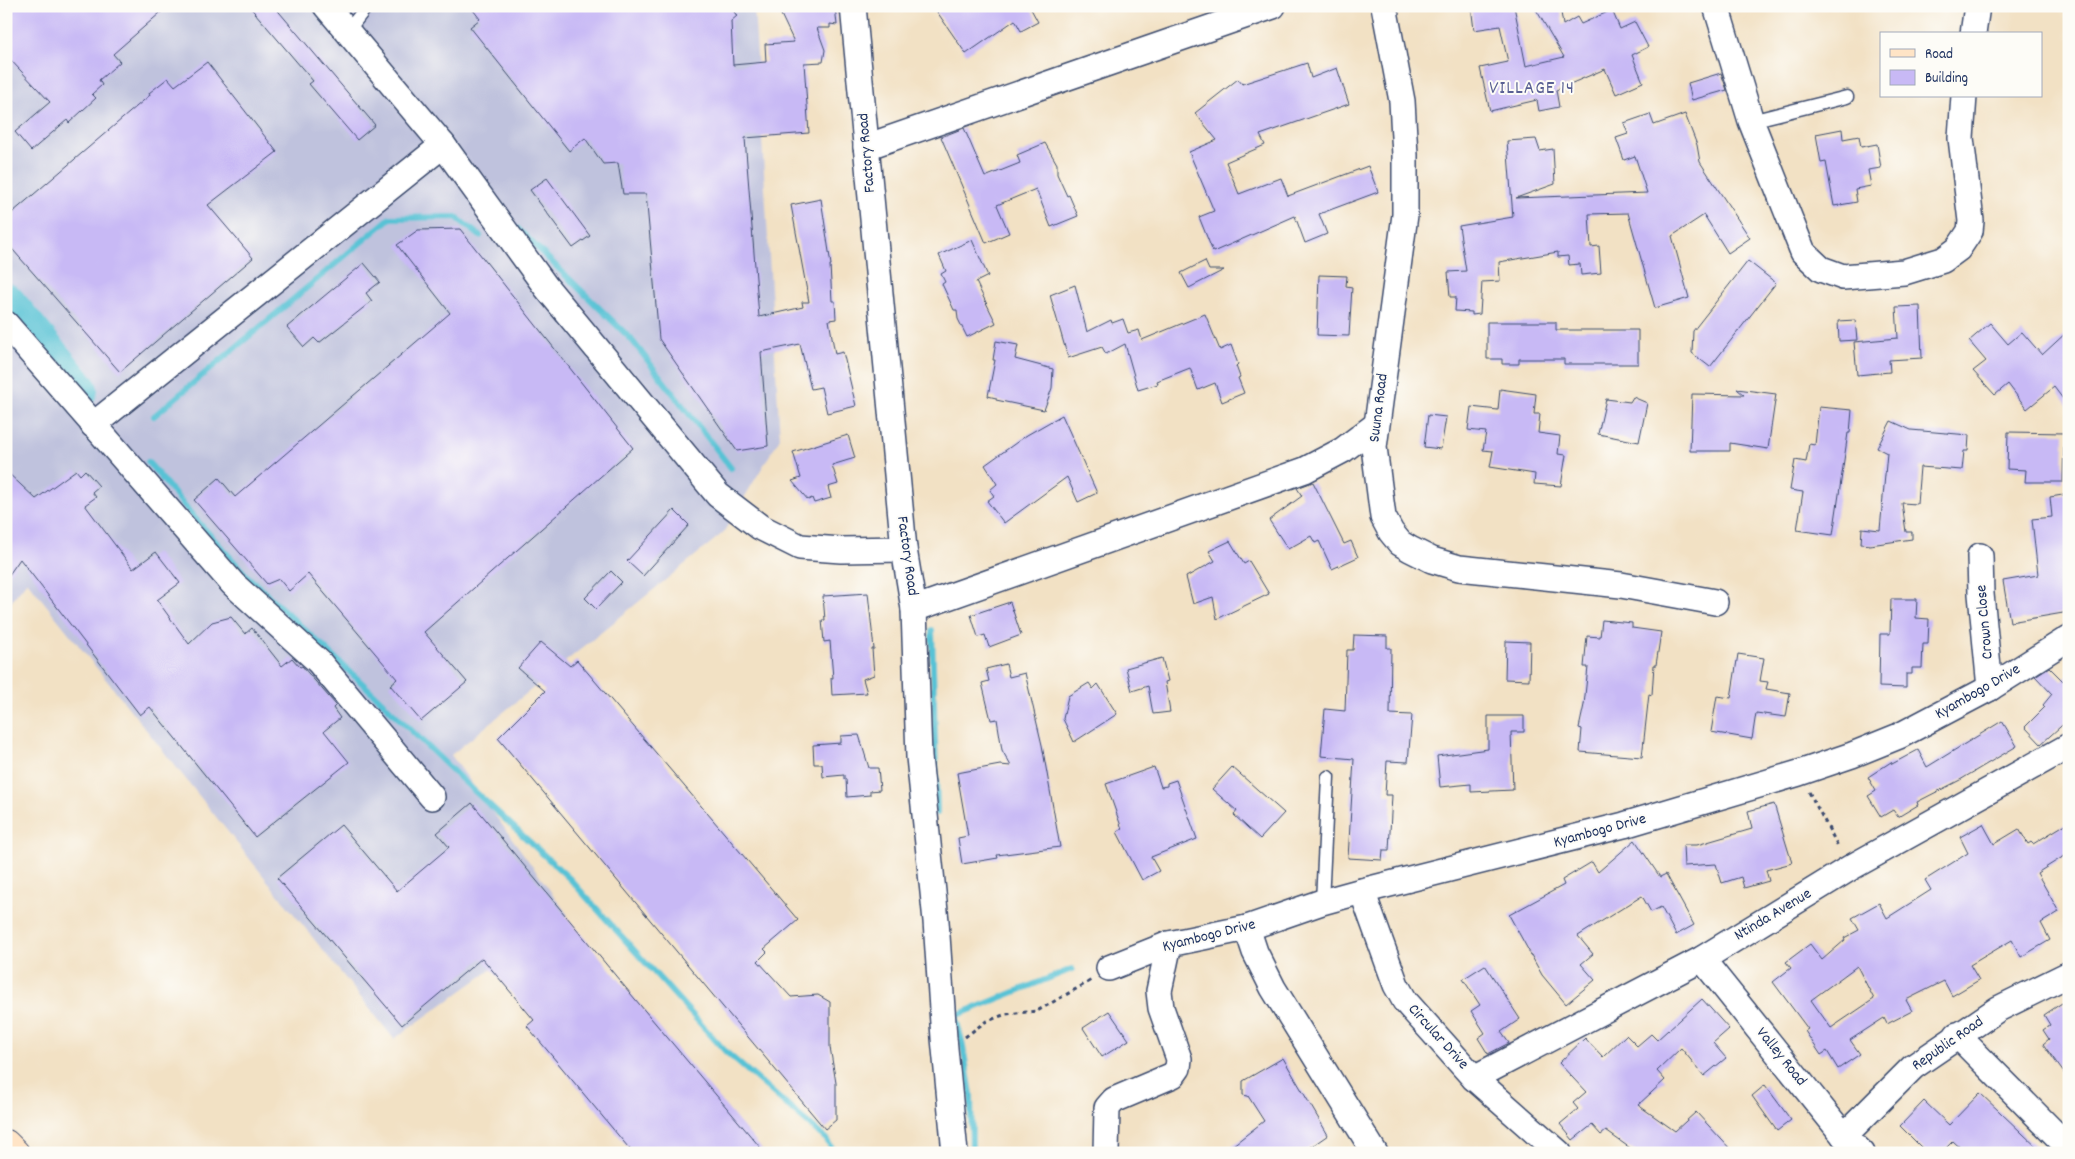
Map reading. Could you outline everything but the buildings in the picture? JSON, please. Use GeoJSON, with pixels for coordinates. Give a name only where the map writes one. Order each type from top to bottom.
{"type":"FeatureCollection","features":[{"type":"Feature","properties":{"kind":"street"},"geometry":{"type":"LineString","coordinates":[[326,6],[443,145],[546,287],[718,494],[760,527],[800,547],[840,550],[904,549]]}},
{"type":"Feature","properties":{"kind":"street","name":"Factory Road"},"geometry":{"type":"LineString","coordinates":[[854,6],[904,549],[914,610],[1305,470],[1343,450],[1376,425]]}},
{"type":"Feature","properties":{"kind":"street"},"geometry":{"type":"LineString","coordinates":[[866,147],[1274,6]]}},
{"type":"Feature","properties":{"kind":"street","name":"Suuna Road"},"geometry":{"type":"LineString","coordinates":[[1384,6],[1402,101],[1405,155],[1404,215],[1374,447],[1383,517],[1391,532],[1400,543],[1410,549],[1432,560],[1459,568],[1621,585],[1716,602]]}},
{"type":"Feature","properties":{"kind":"street"},"geometry":{"type":"LineString","coordinates":[[1716,6],[1751,121],[1803,252],[1821,269],[1842,277],[1904,272],[1943,260],[1958,249],[1970,231],[1971,221],[1961,138],[1964,98]]}},
{"type":"Feature","properties":{"kind":"street"},"geometry":{"type":"LineString","coordinates":[[1973,32],[1978,6]]}},
{"type":"Feature","properties":{"kind":"street"},"geometry":{"type":"LineString","coordinates":[[92,425],[443,145]]}},
{"type":"Feature","properties":{"kind":"street"},"geometry":{"type":"LineString","coordinates":[[6,324],[92,425],[233,584],[319,662],[432,797]]}},
{"type":"Feature","properties":{"kind":"street","name":"Crown Close"},"geometry":{"type":"LineString","coordinates":[[1980,556],[1981,594],[1990,688]]}},
{"type":"Feature","properties":{"kind":"street"},"geometry":{"type":"LineString","coordinates":[[914,610],[919,756],[936,921],[944,1038],[955,1153]]}},
{"type":"Feature","properties":{"kind":"street","name":"Kyambogo Drive"},"geometry":{"type":"LineString","coordinates":[[1109,968],[1169,944],[1247,928],[1322,902],[1624,825],[1799,774],[1899,736],[1990,688],[2069,638]]}},
{"type":"Feature","properties":{"kind":"street","name":"Ntinda Avenue"},"geometry":{"type":"LineString","coordinates":[[1474,1078],[1702,959],[1850,868],[2069,746]]}},
{"type":"Feature","properties":{"kind":"street","name":"Circular Drive"},"geometry":{"type":"LineString","coordinates":[[1362,891],[1396,985],[1405,1001],[1474,1078],[1559,1153]]}},
{"type":"Feature","properties":{"kind":"street"},"geometry":{"type":"LineString","coordinates":[[1247,928],[1255,952],[1273,988],[1375,1153]]}},
{"type":"Feature","properties":{"kind":"street"},"geometry":{"type":"LineString","coordinates":[[1106,1153],[1107,1108],[1114,1100],[1173,1076],[1178,1068],[1179,1059],[1161,1008],[1159,991],[1169,944]]}},
{"type":"Feature","properties":{"kind":"street","name":"Valley Road"},"geometry":{"type":"LineString","coordinates":[[1702,959],[1853,1145]]}},
{"type":"Feature","properties":{"kind":"street","name":"Republic Road"},"geometry":{"type":"LineString","coordinates":[[1853,1145],[1913,1067],[1957,1035],[1998,1009],[2069,974]]}},
{"type":"Feature","properties":{"kind":"street"},"geometry":{"type":"LineString","coordinates":[[1957,1035],[2069,1148]]}},
{"type":"Feature","properties":{"kind":"street"},"geometry":{"type":"LineString","coordinates":[[6,1144],[15,1153]]}},
{"type":"Feature","properties":{"kind":"lane"},"geometry":{"type":"LineString","coordinates":[[347,32],[367,6]]}},
{"type":"Feature","properties":{"kind":"lane"},"geometry":{"type":"LineString","coordinates":[[1751,121],[1847,97]]}},
{"type":"Feature","properties":{"kind":"lane"},"geometry":{"type":"LineString","coordinates":[[1322,902],[1328,777]]}},
{"type":"Feature","properties":{"kind":"path"},"geometry":{"type":"LineString","coordinates":[[1799,774],[1850,868]]}},
{"type":"Feature","properties":{"kind":"path"},"geometry":{"type":"LineString","coordinates":[[968,1036],[985,1022],[1006,1014],[1037,1010],[1087,983],[1109,968]]}},
{"type":"Feature","properties":{"kind":"shaded area"},"geometry":{"type":"Polygon","coordinates":[[[6,6],[754,6],[780,438],[723,533],[451,755],[568,915],[394,1039],[27,581],[6,608],[6,6]]]}},
{"type":"Feature","properties":{"kind":"waterway"},"geometry":{"type":"LineString","coordinates":[[154,416],[390,218],[456,217],[480,236]]}},
{"type":"Feature","properties":{"kind":"waterway"},"geometry":{"type":"LineString","coordinates":[[518,229],[631,339],[731,468]]}},
{"type":"Feature","properties":{"kind":"waterway"},"geometry":{"type":"LineString","coordinates":[[6,302],[79,390]]}},
{"type":"Feature","properties":{"kind":"waterway"},"geometry":{"type":"LineString","coordinates":[[148,462],[192,515],[248,577],[570,879],[726,1052],[826,1139],[835,1153]]}},
{"type":"Feature","properties":{"kind":"waterway"},"geometry":{"type":"LineString","coordinates":[[932,630],[937,813]]}},
{"type":"Feature","properties":{"kind":"waterway"},"geometry":{"type":"LineString","coordinates":[[955,1016],[1072,969]]}},
{"type":"Feature","properties":{"kind":"waterway"},"geometry":{"type":"LineString","coordinates":[[954,1011],[962,1041],[971,1094],[972,1153]]}},
{"type":"Feature","properties":{"kind":"district","name":"VILLAGE 14"},"geometry":{"type":"Point","coordinates":[1532,89]}}]}
